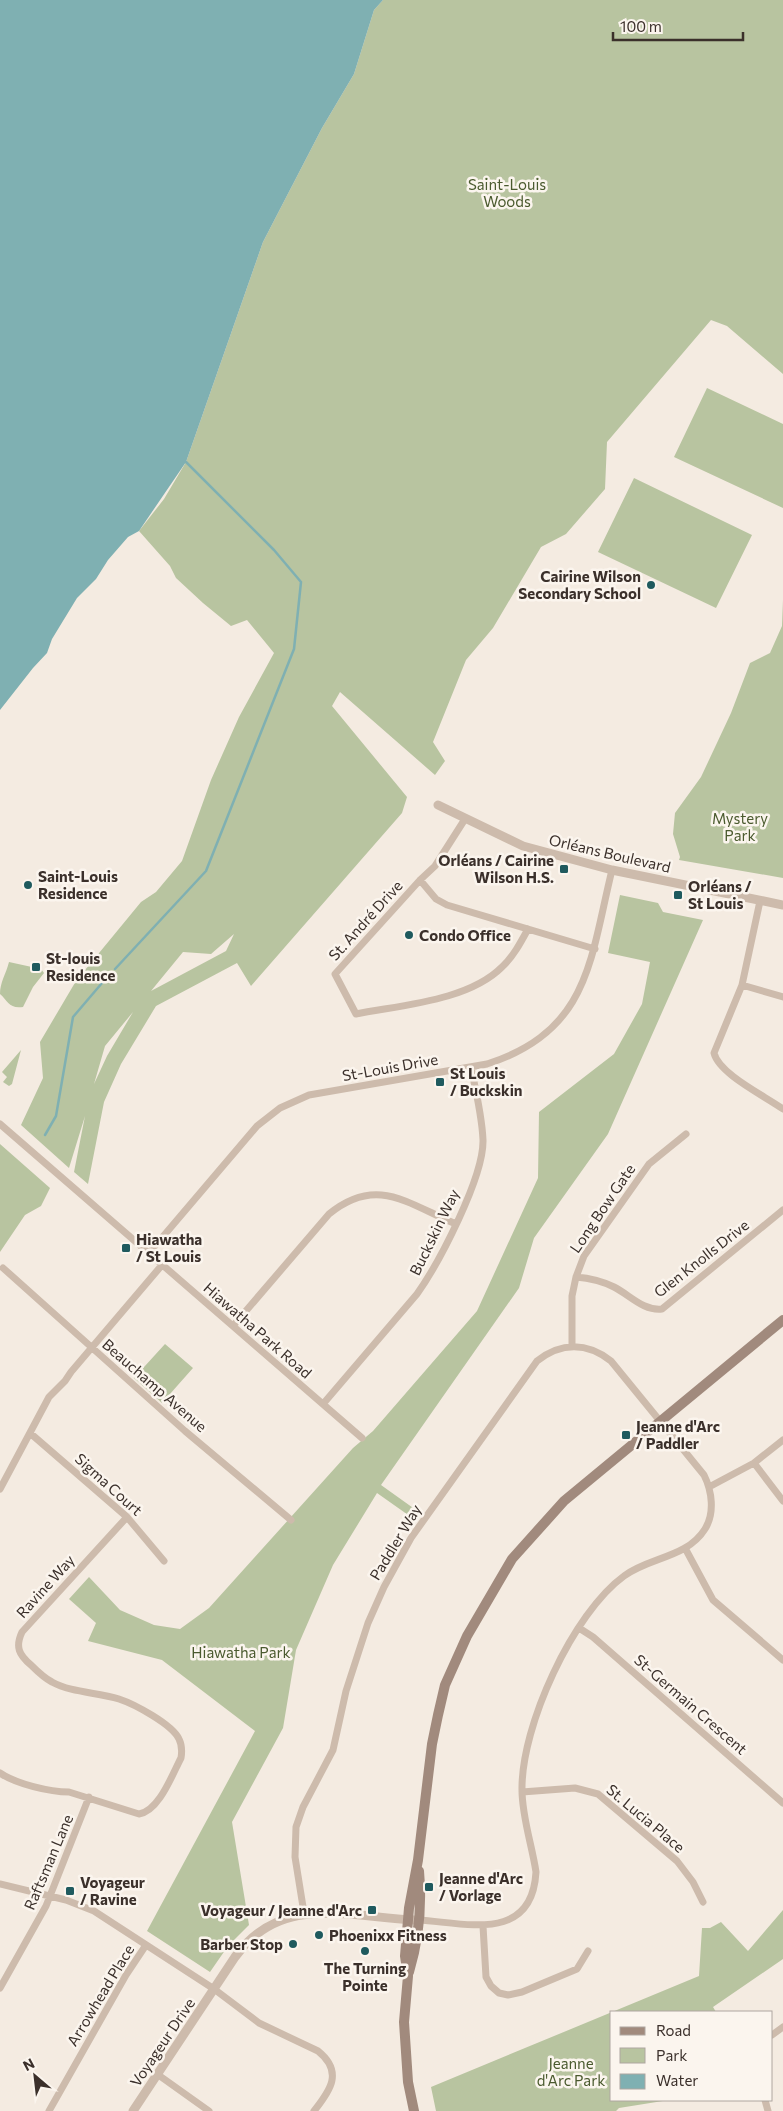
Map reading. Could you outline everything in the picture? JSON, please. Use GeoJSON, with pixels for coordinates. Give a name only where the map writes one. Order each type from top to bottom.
{"type":"FeatureCollection","features":[{"type":"Feature","properties":{"kind":"main road"},"geometry":{"type":"LineString","coordinates":[[408,1976],[405,1956],[408,1920],[418,1860],[432,1744],[445,1685],[484,1603],[512,1559],[564,1501],[783,1320]]}},
{"type":"Feature","properties":{"kind":"main road"},"geometry":{"type":"LineString","coordinates":[[414,2111],[408,2082],[404,2022],[408,1976],[414,1956],[419,1920],[421,1888],[418,1860]]}},
{"type":"Feature","properties":{"kind":"street","name":"Orléans Boulevard"},"geometry":{"type":"LineString","coordinates":[[438,805],[524,846],[612,870],[783,905]]}},
{"type":"Feature","properties":{"kind":"street","name":"St. André Drive"},"geometry":{"type":"LineString","coordinates":[[465,819],[434,866],[336,974],[356,1014],[440,998],[459,992],[487,979],[503,967],[521,943],[528,929]]}},
{"type":"Feature","properties":{"kind":"street","name":"St-Louis Drive"},"geometry":{"type":"LineString","coordinates":[[149,1253],[257,1126],[280,1108],[309,1095],[472,1068],[512,1055],[546,1033],[572,1003],[582,985],[595,949],[612,870]]}},
{"type":"Feature","properties":{"kind":"street","name":"St. André Drive"},"geometry":{"type":"LineString","coordinates":[[420,880],[436,899],[447,905],[595,949]]}},
{"type":"Feature","properties":{"kind":"street"},"geometry":{"type":"LineString","coordinates":[[760,900],[742,985],[715,1047],[715,1059],[751,1088],[783,1109]]}},
{"type":"Feature","properties":{"kind":"street"},"geometry":{"type":"LineString","coordinates":[[742,985],[783,997]]}},
{"type":"Feature","properties":{"kind":"street","name":"Buckskin Way"},"geometry":{"type":"LineString","coordinates":[[323,1404],[418,1294],[435,1267],[456,1224],[481,1165],[481,1124],[472,1068]]}},
{"type":"Feature","properties":{"kind":"street","name":"Hiawatha Park Road"},"geometry":{"type":"LineString","coordinates":[[0,1124],[362,1438]]}},
{"type":"Feature","properties":{"kind":"street","name":"Long Bow Gate"},"geometry":{"type":"LineString","coordinates":[[572,1346],[572,1296],[576,1277],[584,1256],[649,1164],[686,1134]]}},
{"type":"Feature","properties":{"kind":"street"},"geometry":{"type":"LineString","coordinates":[[233,1326],[330,1214],[342,1204],[356,1197],[376,1194],[397,1197],[456,1224]]}},
{"type":"Feature","properties":{"kind":"street","name":"Glen Knolls Drive"},"geometry":{"type":"LineString","coordinates":[[576,1277],[612,1286],[652,1310],[662,1309],[783,1210]]}},
{"type":"Feature","properties":{"kind":"street"},"geometry":{"type":"LineString","coordinates":[[0,1489],[49,1397],[65,1381],[91,1347],[162,1265]]}},
{"type":"Feature","properties":{"kind":"street","name":"Beauchamp Avenue"},"geometry":{"type":"LineString","coordinates":[[3,1268],[185,1431],[291,1520]]}},
{"type":"Feature","properties":{"kind":"street"},"geometry":{"type":"LineString","coordinates":[[419,1920],[483,1926],[496,1925],[514,1916],[528,1901],[535,1883],[534,1862],[522,1792],[524,1761],[536,1715],[560,1659],[579,1628],[604,1595],[625,1575],[645,1564],[685,1548],[696,1541],[707,1524],[712,1497],[704,1474],[611,1361],[594,1350],[572,1346]]}},
{"type":"Feature","properties":{"kind":"street","name":"Paddler Way"},"geometry":{"type":"LineString","coordinates":[[304,1913],[295,1857],[296,1827],[303,1808],[333,1750],[354,1662],[384,1587],[419,1526],[536,1361],[554,1350],[572,1346]]}},
{"type":"Feature","properties":{"kind":"street","name":"Sigma Court"},"geometry":{"type":"LineString","coordinates":[[30,1433],[127,1516],[164,1561]]}},
{"type":"Feature","properties":{"kind":"street"},"geometry":{"type":"LineString","coordinates":[[710,1487],[754,1464],[783,1440]]}},
{"type":"Feature","properties":{"kind":"street"},"geometry":{"type":"LineString","coordinates":[[754,1464],[783,1501]]}},
{"type":"Feature","properties":{"kind":"street","name":"Ravine Way"},"geometry":{"type":"LineString","coordinates":[[0,1773],[20,1782],[89,1797],[132,1813],[145,1813],[159,1799],[181,1758],[182,1752],[179,1739],[154,1717],[121,1700],[67,1688],[47,1680],[21,1656],[18,1649],[18,1641],[22,1632],[127,1516]]}},
{"type":"Feature","properties":{"kind":"street"},"geometry":{"type":"LineString","coordinates":[[685,1548],[713,1600],[783,1660]]}},
{"type":"Feature","properties":{"kind":"street","name":"St-Germain Crescent"},"geometry":{"type":"LineString","coordinates":[[579,1628],[783,1803]]}},
{"type":"Feature","properties":{"kind":"street","name":"St. Lucia Place"},"geometry":{"type":"LineString","coordinates":[[522,1792],[575,1788],[598,1794],[677,1861],[693,1882],[703,1902]]}},
{"type":"Feature","properties":{"kind":"street","name":"Raftsman Lane"},"geometry":{"type":"LineString","coordinates":[[0,1988],[50,1896],[89,1797]]}},
{"type":"Feature","properties":{"kind":"street","name":"Voyageur Drive"},"geometry":{"type":"LineString","coordinates":[[0,1884],[80,1904],[94,1911],[214,1989]]}},
{"type":"Feature","properties":{"kind":"street","name":"Voyageur Drive"},"geometry":{"type":"LineString","coordinates":[[133,2111],[241,1948],[272,1923],[304,1913],[338,1913],[419,1920]]}},
{"type":"Feature","properties":{"kind":"street"},"geometry":{"type":"LineString","coordinates":[[483,1926],[486,1977],[491,1986],[500,1993],[508,1995],[522,1992],[577,1969],[588,1951]]}},
{"type":"Feature","properties":{"kind":"street","name":"Arrowhead Place"},"geometry":{"type":"LineString","coordinates":[[49,2111],[126,1975],[146,1945]]}},
{"type":"Feature","properties":{"kind":"street"},"geometry":{"type":"LineString","coordinates":[[214,1989],[260,2023],[325,2056],[332,2071],[332,2084],[329,2092],[314,2111]]}},
{"type":"Feature","properties":{"kind":"street"},"geometry":{"type":"LineString","coordinates":[[157,2074],[209,2111]]}},
{"type":"Feature","properties":{"kind":"green space","name":"Saint-Louis Woods"},"geometry":{"type":"Polygon","coordinates":[[[383,0],[783,0],[783,374],[727,326],[711,320],[607,442],[605,489],[566,534],[541,547],[493,628],[466,660],[433,742],[445,761],[435,775],[340,692],[332,706],[407,797],[402,813],[251,986],[237,963],[156,1006],[121,1064],[104,1102],[88,1184],[74,1172],[85,1116],[69,1168],[21,1125],[43,1078],[40,1042],[76,981],[141,902],[156,892],[182,861],[211,780],[239,717],[274,653],[247,620],[231,626],[203,603],[176,578],[170,566],[139,531],[164,499],[186,462],[263,242],[322,128],[354,74],[374,10],[383,0]],[[234,934],[211,954],[183,952],[151,991],[226,951],[234,934]],[[133,1012],[105,1046],[94,1084],[107,1056],[133,1012]]]}},
{"type":"Feature","properties":{"kind":"green space"},"geometry":{"type":"Polygon","coordinates":[[[707,388],[783,424],[783,508],[674,457],[707,388]]]}},
{"type":"Feature","properties":{"kind":"green space"},"geometry":{"type":"Polygon","coordinates":[[[634,478],[752,535],[716,608],[598,552],[634,478]]]}},
{"type":"Feature","properties":{"kind":"green space","name":"Mystery Park"},"geometry":{"type":"Polygon","coordinates":[[[783,600],[783,878],[679,860],[680,857],[673,834],[675,813],[701,777],[731,713],[750,663],[770,653],[782,626],[783,600]]]}},
{"type":"Feature","properties":{"kind":"green space","name":"Hiawatha Park"},"geometry":{"type":"Polygon","coordinates":[[[620,895],[658,903],[663,912],[703,920],[608,1134],[534,1238],[519,1288],[381,1485],[416,1510],[411,1517],[377,1493],[333,1565],[296,1650],[283,1728],[232,1822],[249,1925],[228,1946],[210,1972],[147,1931],[255,1731],[162,1660],[88,1641],[96,1623],[69,1599],[89,1577],[120,1610],[154,1625],[180,1629],[209,1608],[353,1448],[373,1431],[477,1311],[538,1178],[539,1112],[614,1054],[642,1004],[650,962],[608,953],[620,895]]]}},
{"type":"Feature","properties":{"kind":"green space"},"geometry":{"type":"Polygon","coordinates":[[[9,962],[41,969],[44,973],[33,987],[23,1007],[12,1006],[0,994],[9,962]]]}},
{"type":"Feature","properties":{"kind":"green space"},"geometry":{"type":"Polygon","coordinates":[[[21,1050],[12,1084],[9,1086],[3,1082],[7,1077],[2,1072],[21,1050]]]}},
{"type":"Feature","properties":{"kind":"green space"},"geometry":{"type":"Polygon","coordinates":[[[0,1144],[50,1188],[41,1206],[25,1215],[0,1252],[0,1144]]]}},
{"type":"Feature","properties":{"kind":"green space"},"geometry":{"type":"Polygon","coordinates":[[[165,1344],[193,1368],[162,1403],[134,1378],[165,1344]]]}},
{"type":"Feature","properties":{"kind":"green space"},"geometry":{"type":"Polygon","coordinates":[[[783,1910],[783,1959],[713,2007],[715,2011],[614,2011],[699,1976],[702,1928],[710,1928],[721,1922],[748,1951],[783,1910]]]}},
{"type":"Feature","properties":{"kind":"green space","name":"Jeanne d'Arc Park"},"geometry":{"type":"Polygon","coordinates":[[[610,2013],[610,2101],[663,2101],[619,2108],[616,2111],[436,2111],[431,2087],[610,2013]]]}},
{"type":"Feature","properties":{"kind":"water"},"geometry":{"type":"Polygon","coordinates":[[[0,0],[383,0],[374,10],[354,74],[322,128],[263,242],[186,462],[139,531],[128,537],[108,560],[96,579],[77,598],[52,639],[47,653],[0,710],[0,0]]]}},
{"type":"Feature","properties":{"kind":"waterway"},"geometry":{"type":"LineString","coordinates":[[115,969],[206,871],[294,649],[301,582],[274,550],[186,462]]}},
{"type":"Feature","properties":{"kind":"waterway"},"geometry":{"type":"LineString","coordinates":[[45,1135],[56,1116],[73,1017],[108,976]]}},
{"type":"Feature","properties":{"kind":"place","name":"Cairine Wilson Secondary School"},"geometry":{"type":"Point","coordinates":[651,585]}},
{"type":"Feature","properties":{"kind":"place","name":"Orléans / Cairine Wilson H.S."},"geometry":{"type":"Point","coordinates":[564,869]}},
{"type":"Feature","properties":{"kind":"place","name":"Saint-Louis Residence"},"geometry":{"type":"Point","coordinates":[28,885]}},
{"type":"Feature","properties":{"kind":"place","name":"Orléans / St Louis"},"geometry":{"type":"Point","coordinates":[678,895]}},
{"type":"Feature","properties":{"kind":"place","name":"Condo Office"},"geometry":{"type":"Point","coordinates":[409,935]}},
{"type":"Feature","properties":{"kind":"place","name":"St-louis Residence"},"geometry":{"type":"Point","coordinates":[36,967]}},
{"type":"Feature","properties":{"kind":"place","name":"St Louis / Buckskin"},"geometry":{"type":"Point","coordinates":[440,1082]}},
{"type":"Feature","properties":{"kind":"place","name":"Hiawatha / St Louis"},"geometry":{"type":"Point","coordinates":[126,1248]}},
{"type":"Feature","properties":{"kind":"place","name":"Jeanne d'Arc / Paddler"},"geometry":{"type":"Point","coordinates":[626,1435]}},
{"type":"Feature","properties":{"kind":"place","name":"Jeanne d'Arc / Vorlage"},"geometry":{"type":"Point","coordinates":[429,1887]}},
{"type":"Feature","properties":{"kind":"place","name":"Voyageur / Ravine"},"geometry":{"type":"Point","coordinates":[70,1891]}},
{"type":"Feature","properties":{"kind":"place","name":"Voyageur / Jeanne d'Arc"},"geometry":{"type":"Point","coordinates":[372,1910]}},
{"type":"Feature","properties":{"kind":"place","name":"Phoenixx Fitness"},"geometry":{"type":"Point","coordinates":[319,1935]}},
{"type":"Feature","properties":{"kind":"place","name":"Barber Stop"},"geometry":{"type":"Point","coordinates":[293,1944]}},
{"type":"Feature","properties":{"kind":"place","name":"The Turning Pointe"},"geometry":{"type":"Point","coordinates":[365,1951]}}]}
